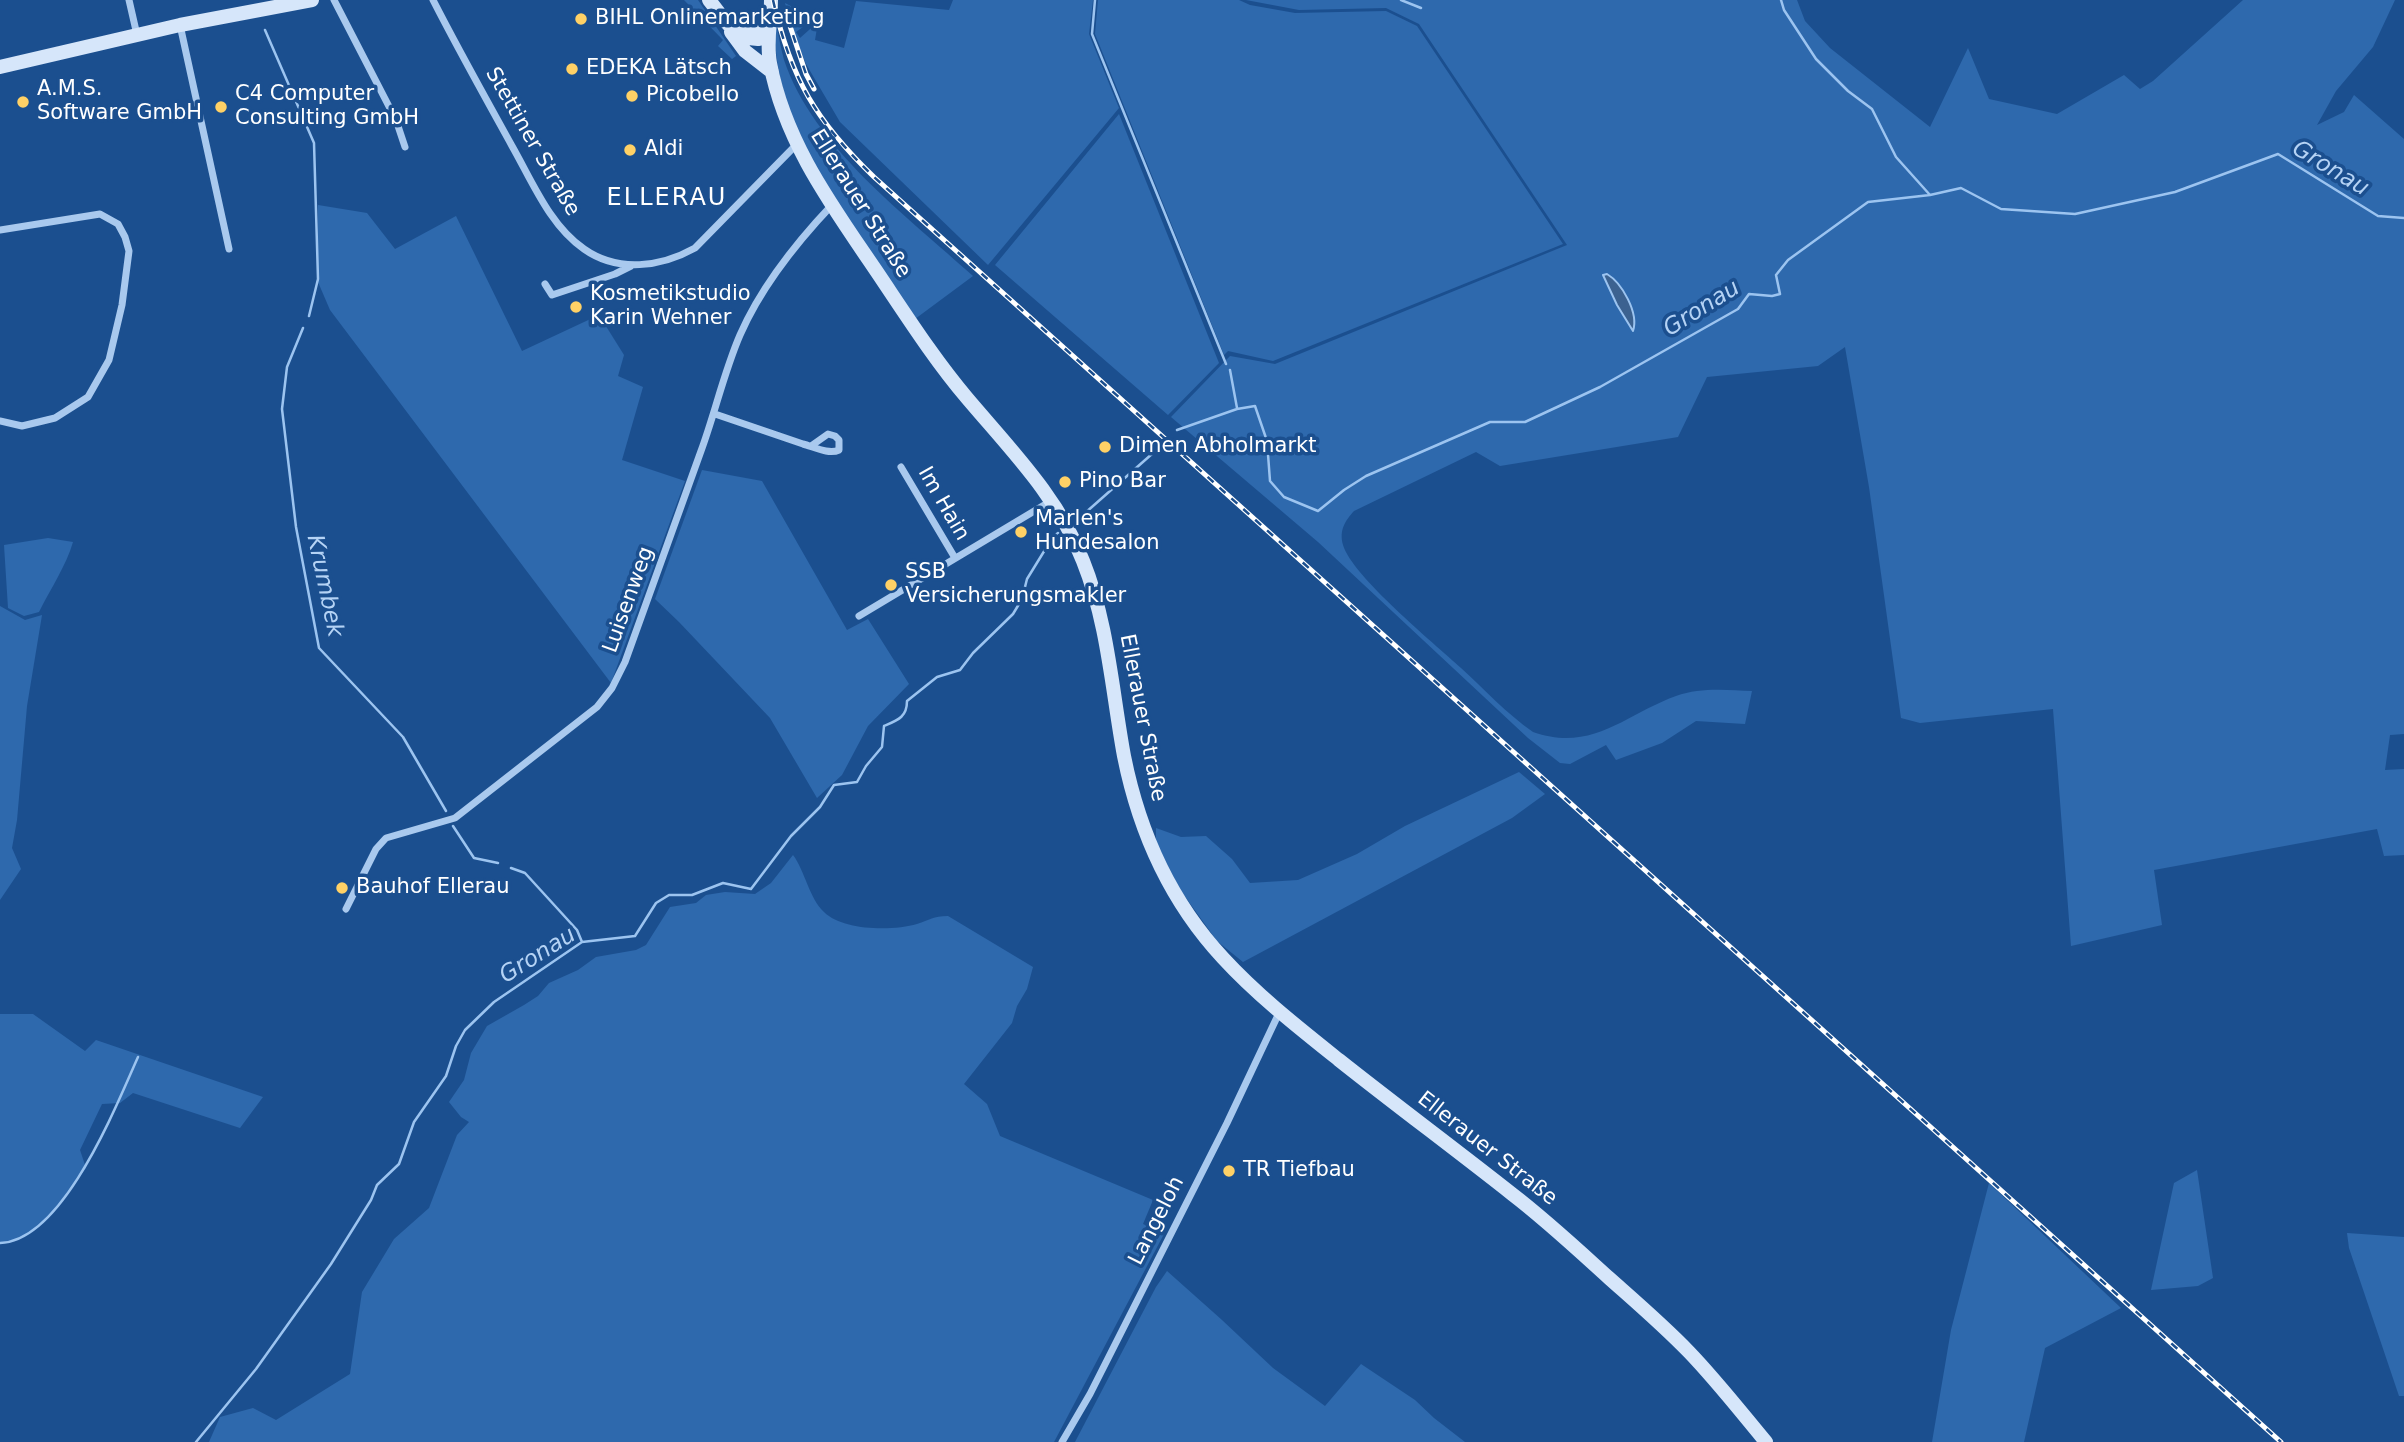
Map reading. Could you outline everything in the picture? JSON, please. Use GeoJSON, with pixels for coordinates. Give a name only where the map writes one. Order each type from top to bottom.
{"type":"FeatureCollection","features":[{"type":"Feature","properties":{"kind":"main road"},"geometry":{"type":"LineString","coordinates":[[0,67],[250,8],[271,8],[312,0]]}},
{"type":"Feature","properties":{"kind":"main road"},"geometry":{"type":"LineString","coordinates":[[709,0],[739,45],[772,72]]}},
{"type":"Feature","properties":{"kind":"main road"},"geometry":{"type":"LineString","coordinates":[[763,0],[765,33]]}},
{"type":"Feature","properties":{"kind":"main road"},"geometry":{"type":"LineString","coordinates":[[765,33],[771,0]]}},
{"type":"Feature","properties":{"kind":"main road"},"geometry":{"type":"LineString","coordinates":[[721,16],[741,36],[752,39],[765,33]]}},
{"type":"Feature","properties":{"kind":"main road","name":"Ellerauer Straße"},"geometry":{"type":"LineString","coordinates":[[765,33],[772,72],[796,145],[832,205],[957,386],[1004,440],[1051,501],[1083,559],[1099,608],[1125,760],[1148,840],[1194,923],[1222,958],[1279,1013],[1547,1223],[1690,1353],[1766,1442]]}},
{"type":"Feature","properties":{"kind":"street"},"geometry":{"type":"LineString","coordinates":[[129,0],[137,35]]}},
{"type":"Feature","properties":{"kind":"street"},"geometry":{"type":"LineString","coordinates":[[334,0],[396,120],[405,147]]}},
{"type":"Feature","properties":{"kind":"street","name":"Stettiner Straße"},"geometry":{"type":"LineString","coordinates":[[433,0],[545,206],[569,237],[586,251],[607,260],[631,266],[656,263],[677,258],[695,248],[796,145]]}},
{"type":"Feature","properties":{"kind":"street"},"geometry":{"type":"LineString","coordinates":[[180,25],[229,249]]}},
{"type":"Feature","properties":{"kind":"street","name":"Luisenweg"},"geometry":{"type":"LineString","coordinates":[[346,909],[376,849],[386,838],[455,818],[597,707],[612,688],[625,662],[715,414],[730,361],[756,303],[807,231],[832,205]]}},
{"type":"Feature","properties":{"kind":"street"},"geometry":{"type":"LineString","coordinates":[[0,230],[100,214],[118,225],[129,251],[122,306],[109,359],[88,397],[55,418],[22,426],[0,421]]}},
{"type":"Feature","properties":{"kind":"street"},"geometry":{"type":"LineString","coordinates":[[545,284],[552,295],[631,266]]}},
{"type":"Feature","properties":{"kind":"street"},"geometry":{"type":"LineString","coordinates":[[715,414],[811,446]]}},
{"type":"Feature","properties":{"kind":"street","name":"Im Hain"},"geometry":{"type":"LineString","coordinates":[[901,467],[955,558]]}},
{"type":"Feature","properties":{"kind":"street"},"geometry":{"type":"LineString","coordinates":[[859,616],[1051,501]]}},
{"type":"Feature","properties":{"kind":"street","name":"Langeloh"},"geometry":{"type":"LineString","coordinates":[[1062,1442],[1096,1382],[1227,1123],[1279,1013]]}},
{"type":"Feature","properties":{"kind":"shaded area"},"geometry":{"type":"Polygon","coordinates":[[[684,0],[698,0],[736,56],[732,59],[718,46],[723,40],[684,0]]]}},
{"type":"Feature","properties":{"kind":"shaded area"},"geometry":{"type":"Polygon","coordinates":[[[953,0],[1093,0],[1089,34],[1119,108],[988,265],[840,122],[806,64],[785,3],[808,18],[807,24],[796,32],[800,38],[818,22],[815,40],[844,48],[856,1],[949,10],[953,0]]]}},
{"type":"Feature","properties":{"kind":"shaded area"},"geometry":{"type":"Polygon","coordinates":[[[1098,0],[1239,0],[1250,5],[1295,13],[1386,11],[1417,26],[1563,244],[1273,361],[1228,351],[1224,355],[1095,34],[1098,0]]]}},
{"type":"Feature","properties":{"kind":"shaded area"},"geometry":{"type":"Polygon","coordinates":[[[1246,0],[1797,0],[1805,21],[1830,48],[1930,127],[1968,48],[1989,99],[2057,114],[2124,75],[2140,89],[2153,81],[2243,0],[2395,0],[2373,47],[2336,91],[2317,125],[2344,112],[2354,95],[2404,139],[2404,734],[2390,735],[2385,770],[2404,769],[2404,855],[2384,856],[2377,829],[2154,870],[2162,925],[2071,946],[2053,709],[1920,723],[1901,718],[1869,487],[1845,347],[1818,366],[1707,377],[1678,437],[1500,466],[1476,452],[1354,511],[1348,518],[1342,530],[1343,545],[1361,574],[1414,626],[1533,732],[1573,738],[1591,735],[1685,693],[1714,690],[1752,691],[1745,724],[1696,721],[1662,743],[1616,760],[1606,745],[1570,764],[1560,763],[1528,738],[1318,542],[1171,417],[1230,356],[1275,364],[1567,245],[1419,24],[1386,8],[1299,10],[1246,0]]]}},
{"type":"Feature","properties":{"kind":"shaded area"},"geometry":{"type":"Polygon","coordinates":[[[775,18],[784,60],[798,92],[816,122],[865,178],[973,276],[915,319],[843,215],[801,139],[786,99],[777,59],[775,18]]]}},
{"type":"Feature","properties":{"kind":"shaded area"},"geometry":{"type":"Polygon","coordinates":[[[1119,114],[1219,363],[1168,415],[995,265],[1119,114]]]}},
{"type":"Feature","properties":{"kind":"shaded area"},"geometry":{"type":"Polygon","coordinates":[[[318,205],[367,213],[395,249],[456,216],[522,351],[599,315],[624,355],[618,376],[643,387],[622,460],[685,481],[611,683],[330,310],[318,282],[318,205]]]}},
{"type":"Feature","properties":{"kind":"shaded area"},"geometry":{"type":"Polygon","coordinates":[[[1607,274],[1628,299],[1634,316],[1633,331],[1603,275],[1607,274]]]}},
{"type":"Feature","properties":{"kind":"shaded area"},"geometry":{"type":"Polygon","coordinates":[[[702,470],[762,481],[847,630],[868,619],[909,684],[868,726],[842,775],[817,798],[770,718],[655,599],[702,470]]]}},
{"type":"Feature","properties":{"kind":"shaded area"},"geometry":{"type":"Polygon","coordinates":[[[48,538],[73,542],[39,612],[24,616],[8,608],[4,545],[48,538]]]}},
{"type":"Feature","properties":{"kind":"shaded area"},"geometry":{"type":"Polygon","coordinates":[[[0,606],[25,620],[42,615],[27,706],[12,848],[21,869],[0,900],[0,606]]]}},
{"type":"Feature","properties":{"kind":"shaded area"},"geometry":{"type":"Polygon","coordinates":[[[1519,772],[1545,794],[1512,818],[1243,962],[1217,941],[1181,891],[1156,843],[1156,828],[1181,837],[1206,836],[1232,859],[1250,883],[1298,880],[1357,854],[1405,826],[1519,772]]]}},
{"type":"Feature","properties":{"kind":"shaded area"},"geometry":{"type":"Polygon","coordinates":[[[793,855],[819,906],[832,918],[855,926],[882,928],[907,926],[935,917],[948,916],[1033,967],[1027,989],[1017,1006],[1012,1023],[964,1084],[987,1104],[1000,1136],[1153,1200],[1143,1224],[1164,1234],[1054,1442],[209,1442],[220,1417],[253,1408],[276,1420],[350,1374],[362,1292],[394,1239],[429,1208],[457,1135],[469,1122],[461,1117],[449,1102],[464,1080],[471,1053],[487,1026],[538,996],[549,983],[578,970],[596,957],[636,950],[646,945],[670,907],[696,903],[706,895],[725,892],[755,894],[771,883],[793,855]]]}},
{"type":"Feature","properties":{"kind":"shaded area"},"geometry":{"type":"Polygon","coordinates":[[[0,1014],[33,1014],[85,1051],[96,1040],[263,1097],[240,1128],[133,1093],[120,1103],[102,1104],[80,1150],[86,1168],[60,1203],[38,1226],[14,1240],[0,1243],[0,1014]]]}},
{"type":"Feature","properties":{"kind":"shaded area"},"geometry":{"type":"Polygon","coordinates":[[[2197,1170],[2213,1278],[2198,1286],[2151,1290],[2174,1183],[2197,1170]]]}},
{"type":"Feature","properties":{"kind":"shaded area"},"geometry":{"type":"Polygon","coordinates":[[[1989,1183],[2121,1308],[2045,1348],[2024,1442],[1932,1442],[1951,1330],[1989,1183]]]}},
{"type":"Feature","properties":{"kind":"shaded area"},"geometry":{"type":"Polygon","coordinates":[[[2347,1233],[2404,1237],[2404,1396],[2399,1396],[2349,1248],[2347,1233]]]}},
{"type":"Feature","properties":{"kind":"shaded area"},"geometry":{"type":"Polygon","coordinates":[[[1167,1271],[1273,1368],[1325,1406],[1361,1364],[1415,1400],[1465,1442],[1075,1442],[1156,1287],[1167,1271]]]}},
{"type":"Feature","properties":{"kind":"waterway"},"geometry":{"type":"LineString","coordinates":[[1095,0],[1092,34],[1226,364]]}},
{"type":"Feature","properties":{"kind":"waterway"},"geometry":{"type":"LineString","coordinates":[[1401,0],[1421,8]]}},
{"type":"Feature","properties":{"kind":"waterway"},"geometry":{"type":"LineString","coordinates":[[1781,0],[1784,10],[1816,59],[1848,91],[1872,109],[1896,157],[1930,195]]}},
{"type":"Feature","properties":{"kind":"waterway","name":"Krumbek"},"geometry":{"type":"LineString","coordinates":[[265,30],[314,143],[318,279],[309,316]]}},
{"type":"Feature","properties":{"kind":"waterway","name":"Gronau"},"geometry":{"type":"LineString","coordinates":[[1177,430],[1237,409],[1255,406],[1267,441],[1270,481],[1284,497],[1318,511],[1366,476],[1490,422],[1525,422],[1600,387],[1738,309],[1749,294],[1780,294],[1776,275],[1788,260],[1868,202],[1930,195],[1961,188],[2001,209],[2075,214],[2175,192],[2278,154],[2378,216],[2404,218]]}},
{"type":"Feature","properties":{"kind":"waterway","name":"Krumbek"},"geometry":{"type":"LineString","coordinates":[[303,328],[287,367],[282,409],[296,527],[319,648],[403,737],[446,811]]}},
{"type":"Feature","properties":{"kind":"waterway"},"geometry":{"type":"LineString","coordinates":[[1230,370],[1237,408]]}},
{"type":"Feature","properties":{"kind":"waterway","name":"Gronau"},"geometry":{"type":"LineString","coordinates":[[1076,521],[1161,446]]}},
{"type":"Feature","properties":{"kind":"waterway","name":"Gronau"},"geometry":{"type":"LineString","coordinates":[[196,1442],[256,1369],[331,1264],[371,1200],[377,1185],[399,1164],[414,1122],[446,1076],[456,1046],[465,1030],[494,1002],[582,942],[635,936],[656,903],[669,895],[692,895],[723,883],[751,889],[791,836],[820,807],[834,785],[857,782],[882,747],[884,726],[903,714],[907,701],[937,677],[960,670],[973,653],[1013,614],[1022,599],[1027,579],[1058,533]]}},
{"type":"Feature","properties":{"kind":"waterway","name":"Krumbek"},"geometry":{"type":"LineString","coordinates":[[453,826],[474,858],[498,863]]}},
{"type":"Feature","properties":{"kind":"waterway","name":"Krumbek"},"geometry":{"type":"LineString","coordinates":[[511,868],[525,873],[577,930],[582,942]]}},
{"type":"Feature","properties":{"kind":"waterway"},"geometry":{"type":"LineString","coordinates":[[0,1243],[23,1236],[45,1220],[66,1196],[101,1137],[138,1057]]}},
{"type":"Feature","properties":{"kind":"railway"},"geometry":{"type":"LineString","coordinates":[[773,0],[788,53],[808,97],[836,137],[874,177],[2281,1442]]}},
{"type":"Feature","properties":{"kind":"railway"},"geometry":{"type":"LineString","coordinates":[[788,20],[806,74],[814,89]]}},
{"type":"Feature","properties":{"kind":"place","name":"BIHL Onlinemarketing"},"geometry":{"type":"Point","coordinates":[581,19]}},
{"type":"Feature","properties":{"kind":"place","name":"EDEKA Lätsch"},"geometry":{"type":"Point","coordinates":[572,69]}},
{"type":"Feature","properties":{"kind":"place","name":"Picobello"},"geometry":{"type":"Point","coordinates":[632,96]}},
{"type":"Feature","properties":{"kind":"place","name":"A.M.S. Software GmbH"},"geometry":{"type":"Point","coordinates":[23,102]}},
{"type":"Feature","properties":{"kind":"place","name":"C4 Computer Consulting GmbH"},"geometry":{"type":"Point","coordinates":[221,107]}},
{"type":"Feature","properties":{"kind":"place","name":"Aldi"},"geometry":{"type":"Point","coordinates":[630,150]}},
{"type":"Feature","properties":{"kind":"place","name":"Kosmetikstudio Karin Wehner"},"geometry":{"type":"Point","coordinates":[576,307]}},
{"type":"Feature","properties":{"kind":"place","name":"Dimen Abholmarkt"},"geometry":{"type":"Point","coordinates":[1105,447]}},
{"type":"Feature","properties":{"kind":"place","name":"Pino Bar"},"geometry":{"type":"Point","coordinates":[1065,482]}},
{"type":"Feature","properties":{"kind":"place","name":"Marlen's Hundesalon"},"geometry":{"type":"Point","coordinates":[1021,532]}},
{"type":"Feature","properties":{"kind":"place","name":"SSB Versicherungsmakler"},"geometry":{"type":"Point","coordinates":[891,585]}},
{"type":"Feature","properties":{"kind":"place","name":"Bauhof Ellerau"},"geometry":{"type":"Point","coordinates":[342,888]}},
{"type":"Feature","properties":{"kind":"place","name":"TR Tiefbau"},"geometry":{"type":"Point","coordinates":[1229,1171]}},
{"type":"Feature","properties":{"kind":"district","name":"ELLERAU"},"geometry":{"type":"Point","coordinates":[667,199]}}]}
